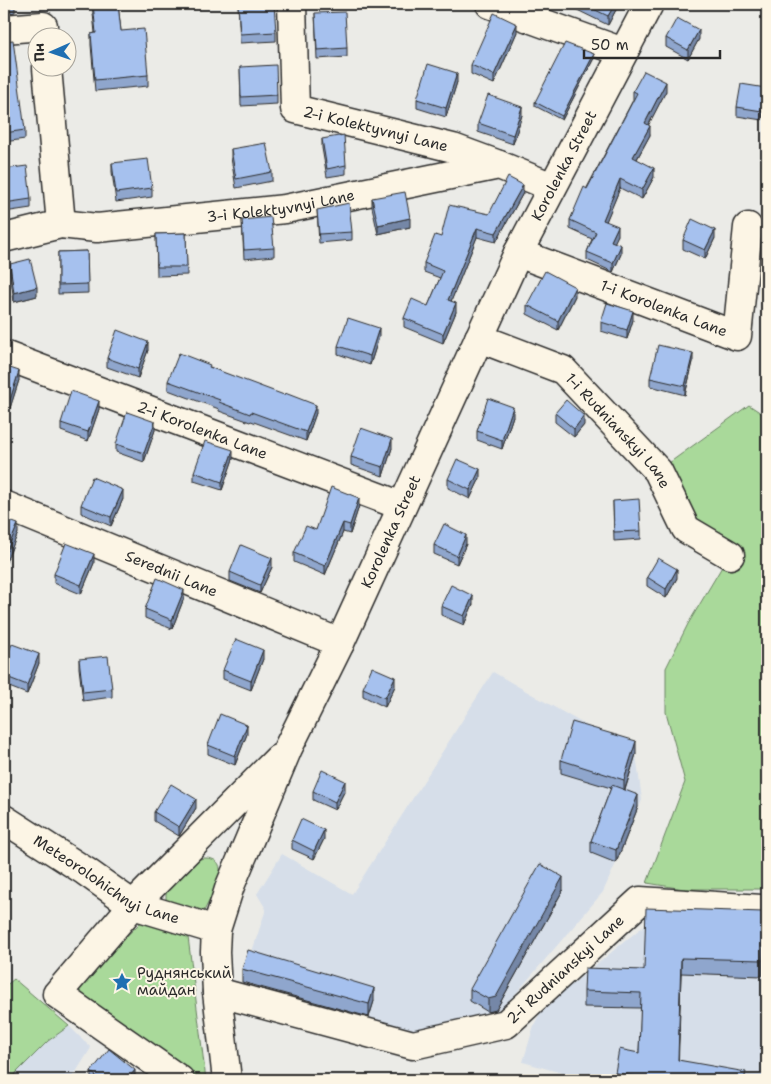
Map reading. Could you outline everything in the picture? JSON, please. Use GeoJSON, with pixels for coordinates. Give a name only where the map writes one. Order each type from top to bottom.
{"type":"FeatureCollection","features":[{"type":"Feature","properties":{"kind":"street","name":"2-i Kolektyvnyi Lane"},"geometry":{"type":"LineString","coordinates":[[292,4],[295,109],[453,148],[499,165]]}},
{"type":"Feature","properties":{"kind":"street"},"geometry":{"type":"LineString","coordinates":[[490,4],[623,52]]}},
{"type":"Feature","properties":{"kind":"street","name":"Korolenka Street"},"geometry":{"type":"LineString","coordinates":[[227,1080],[216,992],[216,930],[230,886],[288,748],[340,643],[518,253],[649,4]]}},
{"type":"Feature","properties":{"kind":"street"},"geometry":{"type":"LineString","coordinates":[[4,29],[43,22]]}},
{"type":"Feature","properties":{"kind":"street"},"geometry":{"type":"LineString","coordinates":[[48,78],[62,224]]}},
{"type":"Feature","properties":{"kind":"street"},"geometry":{"type":"LineString","coordinates":[[499,165],[552,187]]}},
{"type":"Feature","properties":{"kind":"street","name":"3-i Kolektyvnyi Lane"},"geometry":{"type":"LineString","coordinates":[[4,238],[62,224],[97,228],[285,209],[499,165]]}},
{"type":"Feature","properties":{"kind":"street","name":"1-i Korolenka Lane"},"geometry":{"type":"LineString","coordinates":[[518,253],[737,336],[748,228]]}},
{"type":"Feature","properties":{"kind":"street","name":"1-i Rudnianskyi Lane"},"geometry":{"type":"LineString","coordinates":[[479,338],[562,370],[658,471],[686,530],[730,554]]}},
{"type":"Feature","properties":{"kind":"street","name":"2-i Korolenka Lane"},"geometry":{"type":"LineString","coordinates":[[4,355],[402,506]]}},
{"type":"Feature","properties":{"kind":"street","name":"Serednii Lane"},"geometry":{"type":"LineString","coordinates":[[4,505],[340,643]]}},
{"type":"Feature","properties":{"kind":"street"},"geometry":{"type":"LineString","coordinates":[[180,1080],[57,994],[132,905],[288,748]]}},
{"type":"Feature","properties":{"kind":"street","name":"Meteorolohichnyi Lane"},"geometry":{"type":"LineString","coordinates":[[4,819],[85,871],[132,905],[216,930]]}},
{"type":"Feature","properties":{"kind":"street","name":"2-i Rudnianskyi Lane"},"geometry":{"type":"LineString","coordinates":[[216,992],[413,1045],[506,1024],[640,901],[767,912]]}},
{"type":"Feature","properties":{"kind":"shaded area"},"geometry":{"type":"Polygon","coordinates":[[[493,672],[636,754],[642,800],[603,892],[500,1012],[413,1032],[368,1021],[242,982],[266,909],[257,894],[282,854],[352,894],[493,672]]]}},
{"type":"Feature","properties":{"kind":"shaded area"},"geometry":{"type":"Polygon","coordinates":[[[646,924],[763,927],[767,934],[767,1080],[587,1080],[523,1062],[534,1025],[542,1009],[646,924]]]}},
{"type":"Feature","properties":{"kind":"shaded area"},"geometry":{"type":"Polygon","coordinates":[[[69,1026],[91,1048],[71,1080],[9,1080],[48,1041],[69,1026]]]}},
{"type":"Feature","properties":{"kind":"green space"},"geometry":{"type":"Polygon","coordinates":[[[749,405],[767,417],[767,889],[684,889],[647,883],[685,782],[666,712],[666,668],[688,624],[729,555],[686,529],[658,471],[749,405]]]}},
{"type":"Feature","properties":{"kind":"green space"},"geometry":{"type":"Polygon","coordinates":[[[203,858],[213,859],[218,864],[220,870],[216,887],[204,911],[201,912],[166,901],[166,891],[193,862],[203,858]]]}},
{"type":"Feature","properties":{"kind":"green space"},"geometry":{"type":"Polygon","coordinates":[[[145,921],[185,931],[188,937],[206,1080],[190,1080],[68,996],[107,955],[140,923],[145,921]]]}},
{"type":"Feature","properties":{"kind":"green space"},"geometry":{"type":"Polygon","coordinates":[[[14,979],[69,1026],[48,1041],[9,1080],[4,1080],[4,987],[14,979]]]}},
{"type":"Feature","properties":{"kind":"building"},"geometry":{"type":"Polygon","coordinates":[[[93,4],[118,4],[121,31],[144,29],[148,75],[95,80],[91,34],[96,33],[93,4]]]}},
{"type":"Feature","properties":{"kind":"building"},"geometry":{"type":"Polygon","coordinates":[[[238,4],[274,4],[276,32],[240,34],[238,4]]]}},
{"type":"Feature","properties":{"kind":"building"},"geometry":{"type":"Polygon","coordinates":[[[583,4],[615,4],[608,16],[583,4]]]}},
{"type":"Feature","properties":{"kind":"building"},"geometry":{"type":"Polygon","coordinates":[[[345,12],[347,48],[317,50],[315,13],[345,12]]]}},
{"type":"Feature","properties":{"kind":"building"},"geometry":{"type":"Polygon","coordinates":[[[494,13],[517,24],[494,75],[471,65],[494,13]]]}},
{"type":"Feature","properties":{"kind":"building"},"geometry":{"type":"Polygon","coordinates":[[[677,18],[699,30],[688,50],[666,38],[677,18]]]}},
{"type":"Feature","properties":{"kind":"building"},"geometry":{"type":"Polygon","coordinates":[[[13,40],[25,130],[4,133],[4,41],[13,40]]]}},
{"type":"Feature","properties":{"kind":"building"},"geometry":{"type":"Polygon","coordinates":[[[565,43],[594,54],[562,116],[535,102],[565,43]]]}},
{"type":"Feature","properties":{"kind":"building"},"geometry":{"type":"Polygon","coordinates":[[[428,64],[457,73],[446,108],[417,99],[428,64]]]}},
{"type":"Feature","properties":{"kind":"building"},"geometry":{"type":"Polygon","coordinates":[[[276,65],[277,95],[241,97],[240,67],[276,65]]]}},
{"type":"Feature","properties":{"kind":"building"},"geometry":{"type":"Polygon","coordinates":[[[644,71],[666,82],[645,123],[650,126],[633,157],[654,168],[642,190],[620,179],[603,220],[618,226],[611,241],[621,245],[613,263],[587,252],[596,232],[570,220],[584,187],[587,189],[637,93],[633,91],[644,71]]]}},
{"type":"Feature","properties":{"kind":"building"},"geometry":{"type":"Polygon","coordinates":[[[741,84],[766,88],[762,111],[737,107],[741,84]]]}},
{"type":"Feature","properties":{"kind":"building"},"geometry":{"type":"Polygon","coordinates":[[[488,95],[522,107],[513,135],[478,123],[488,95]]]}},
{"type":"Feature","properties":{"kind":"building"},"geometry":{"type":"Polygon","coordinates":[[[344,135],[346,165],[327,169],[322,139],[344,135]]]}},
{"type":"Feature","properties":{"kind":"building"},"geometry":{"type":"Polygon","coordinates":[[[266,143],[272,172],[236,179],[231,149],[266,143]]]}},
{"type":"Feature","properties":{"kind":"building"},"geometry":{"type":"Polygon","coordinates":[[[148,159],[152,188],[116,193],[112,163],[148,159]]]}},
{"type":"Feature","properties":{"kind":"building"},"geometry":{"type":"Polygon","coordinates":[[[27,166],[31,199],[4,203],[4,169],[27,166]]]}},
{"type":"Feature","properties":{"kind":"building"},"geometry":{"type":"Polygon","coordinates":[[[508,177],[523,185],[496,233],[477,228],[448,300],[456,303],[443,334],[404,318],[412,299],[428,306],[443,271],[424,263],[435,235],[441,237],[449,205],[489,214],[508,177]]]}},
{"type":"Feature","properties":{"kind":"building"},"geometry":{"type":"Polygon","coordinates":[[[405,192],[410,218],[378,225],[372,198],[405,192]]]}},
{"type":"Feature","properties":{"kind":"building"},"geometry":{"type":"Polygon","coordinates":[[[349,203],[352,232],[319,234],[317,210],[349,203]]]}},
{"type":"Feature","properties":{"kind":"building"},"geometry":{"type":"Polygon","coordinates":[[[271,217],[274,248],[244,250],[242,220],[271,217]]]}},
{"type":"Feature","properties":{"kind":"building"},"geometry":{"type":"Polygon","coordinates":[[[692,219],[715,230],[705,250],[683,240],[692,219]]]}},
{"type":"Feature","properties":{"kind":"building"},"geometry":{"type":"Polygon","coordinates":[[[186,233],[187,267],[157,267],[156,234],[186,233]]]}},
{"type":"Feature","properties":{"kind":"building"},"geometry":{"type":"Polygon","coordinates":[[[87,251],[88,284],[58,285],[58,252],[87,251]]]}},
{"type":"Feature","properties":{"kind":"building"},"geometry":{"type":"Polygon","coordinates":[[[30,259],[37,287],[14,293],[10,264],[30,259]]]}},
{"type":"Feature","properties":{"kind":"building"},"geometry":{"type":"Polygon","coordinates":[[[545,271],[575,287],[558,321],[527,305],[545,271]]]}},
{"type":"Feature","properties":{"kind":"building"},"geometry":{"type":"Polygon","coordinates":[[[607,303],[633,311],[627,330],[601,322],[607,303]]]}},
{"type":"Feature","properties":{"kind":"building"},"geometry":{"type":"Polygon","coordinates":[[[348,318],[379,328],[370,356],[338,346],[348,318]]]}},
{"type":"Feature","properties":{"kind":"building"},"geometry":{"type":"Polygon","coordinates":[[[117,330],[148,342],[138,369],[107,358],[117,330]]]}},
{"type":"Feature","properties":{"kind":"building"},"geometry":{"type":"Polygon","coordinates":[[[658,345],[693,353],[685,386],[650,378],[658,345]]]}},
{"type":"Feature","properties":{"kind":"building"},"geometry":{"type":"Polygon","coordinates":[[[179,353],[210,365],[209,367],[316,405],[306,432],[251,412],[250,414],[219,402],[220,400],[168,381],[179,353]]]}},
{"type":"Feature","properties":{"kind":"building"},"geometry":{"type":"Polygon","coordinates":[[[4,366],[19,371],[9,403],[4,401],[4,366]]]}},
{"type":"Feature","properties":{"kind":"building"},"geometry":{"type":"Polygon","coordinates":[[[71,391],[99,401],[88,432],[61,423],[71,391]]]}},
{"type":"Feature","properties":{"kind":"building"},"geometry":{"type":"Polygon","coordinates":[[[488,398],[513,407],[502,440],[477,431],[488,398]]]}},
{"type":"Feature","properties":{"kind":"building"},"geometry":{"type":"Polygon","coordinates":[[[566,400],[584,416],[574,429],[555,413],[566,400]]]}},
{"type":"Feature","properties":{"kind":"building"},"geometry":{"type":"Polygon","coordinates":[[[127,412],[155,422],[144,453],[116,444],[127,412]]]}},
{"type":"Feature","properties":{"kind":"building"},"geometry":{"type":"Polygon","coordinates":[[[361,428],[392,439],[383,467],[351,457],[361,428]]]}},
{"type":"Feature","properties":{"kind":"building"},"geometry":{"type":"Polygon","coordinates":[[[205,441],[233,450],[222,482],[194,472],[205,441]]]}},
{"type":"Feature","properties":{"kind":"building"},"geometry":{"type":"Polygon","coordinates":[[[457,459],[480,469],[470,490],[448,479],[457,459]]]}},
{"type":"Feature","properties":{"kind":"building"},"geometry":{"type":"Polygon","coordinates":[[[92,477],[123,490],[111,517],[81,505],[92,477]]]}},
{"type":"Feature","properties":{"kind":"building"},"geometry":{"type":"Polygon","coordinates":[[[331,487],[359,498],[350,525],[343,523],[325,566],[294,553],[306,526],[316,530],[331,487]]]}},
{"type":"Feature","properties":{"kind":"building"},"geometry":{"type":"Polygon","coordinates":[[[639,499],[641,531],[614,532],[613,501],[639,499]]]}},
{"type":"Feature","properties":{"kind":"building"},"geometry":{"type":"Polygon","coordinates":[[[4,519],[18,524],[5,555],[4,555],[4,519]]]}},
{"type":"Feature","properties":{"kind":"building"},"geometry":{"type":"Polygon","coordinates":[[[444,524],[466,535],[457,556],[434,545],[444,524]]]}},
{"type":"Feature","properties":{"kind":"building"},"geometry":{"type":"Polygon","coordinates":[[[66,543],[94,554],[81,585],[54,574],[66,543]]]}},
{"type":"Feature","properties":{"kind":"building"},"geometry":{"type":"Polygon","coordinates":[[[241,545],[272,558],[260,585],[230,572],[241,545]]]}},
{"type":"Feature","properties":{"kind":"building"},"geometry":{"type":"Polygon","coordinates":[[[658,558],[677,569],[666,589],[647,577],[658,558]]]}},
{"type":"Feature","properties":{"kind":"building"},"geometry":{"type":"Polygon","coordinates":[[[157,578],[184,590],[172,620],[145,609],[157,578]]]}},
{"type":"Feature","properties":{"kind":"building"},"geometry":{"type":"Polygon","coordinates":[[[451,585],[473,596],[464,616],[441,606],[451,585]]]}},
{"type":"Feature","properties":{"kind":"building"},"geometry":{"type":"Polygon","coordinates":[[[236,639],[263,650],[251,681],[223,670],[236,639]]]}},
{"type":"Feature","properties":{"kind":"building"},"geometry":{"type":"Polygon","coordinates":[[[12,644],[39,654],[27,685],[4,676],[4,663],[12,644]]]}},
{"type":"Feature","properties":{"kind":"building"},"geometry":{"type":"Polygon","coordinates":[[[108,656],[112,689],[83,692],[79,659],[108,656]]]}},
{"type":"Feature","properties":{"kind":"building"},"geometry":{"type":"Polygon","coordinates":[[[372,667],[395,677],[385,698],[363,688],[372,667]]]}},
{"type":"Feature","properties":{"kind":"building"},"geometry":{"type":"Polygon","coordinates":[[[220,714],[247,725],[235,756],[208,745],[220,714]]]}},
{"type":"Feature","properties":{"kind":"building"},"geometry":{"type":"Polygon","coordinates":[[[572,722],[636,741],[624,780],[561,760],[572,722]]]}},
{"type":"Feature","properties":{"kind":"building"},"geometry":{"type":"Polygon","coordinates":[[[322,770],[345,781],[335,802],[313,791],[322,770]]]}},
{"type":"Feature","properties":{"kind":"building"},"geometry":{"type":"Polygon","coordinates":[[[171,784],[196,799],[179,827],[154,812],[171,784]]]}},
{"type":"Feature","properties":{"kind":"building"},"geometry":{"type":"Polygon","coordinates":[[[612,785],[638,795],[616,850],[591,841],[612,785]]]}},
{"type":"Feature","properties":{"kind":"building"},"geometry":{"type":"Polygon","coordinates":[[[301,819],[324,830],[314,851],[292,840],[301,819]]]}},
{"type":"Feature","properties":{"kind":"building"},"geometry":{"type":"Polygon","coordinates":[[[540,864],[563,877],[496,997],[488,999],[470,989],[540,864]]]}},
{"type":"Feature","properties":{"kind":"building"},"geometry":{"type":"Polygon","coordinates":[[[646,908],[763,912],[762,960],[681,958],[678,1060],[746,1072],[744,1080],[656,1080],[615,1073],[619,1049],[639,1053],[641,993],[584,991],[585,968],[644,970],[646,908]]]}},
{"type":"Feature","properties":{"kind":"building"},"geometry":{"type":"Polygon","coordinates":[[[248,950],[374,988],[369,1004],[242,969],[248,950]]]}},
{"type":"Feature","properties":{"kind":"building"},"geometry":{"type":"Polygon","coordinates":[[[109,1049],[135,1070],[127,1080],[101,1080],[91,1072],[109,1049]]]}},
{"type":"Feature","properties":{"kind":"place","name":"Руднянський майдан"},"geometry":{"type":"Point","coordinates":[122,982]}}]}
